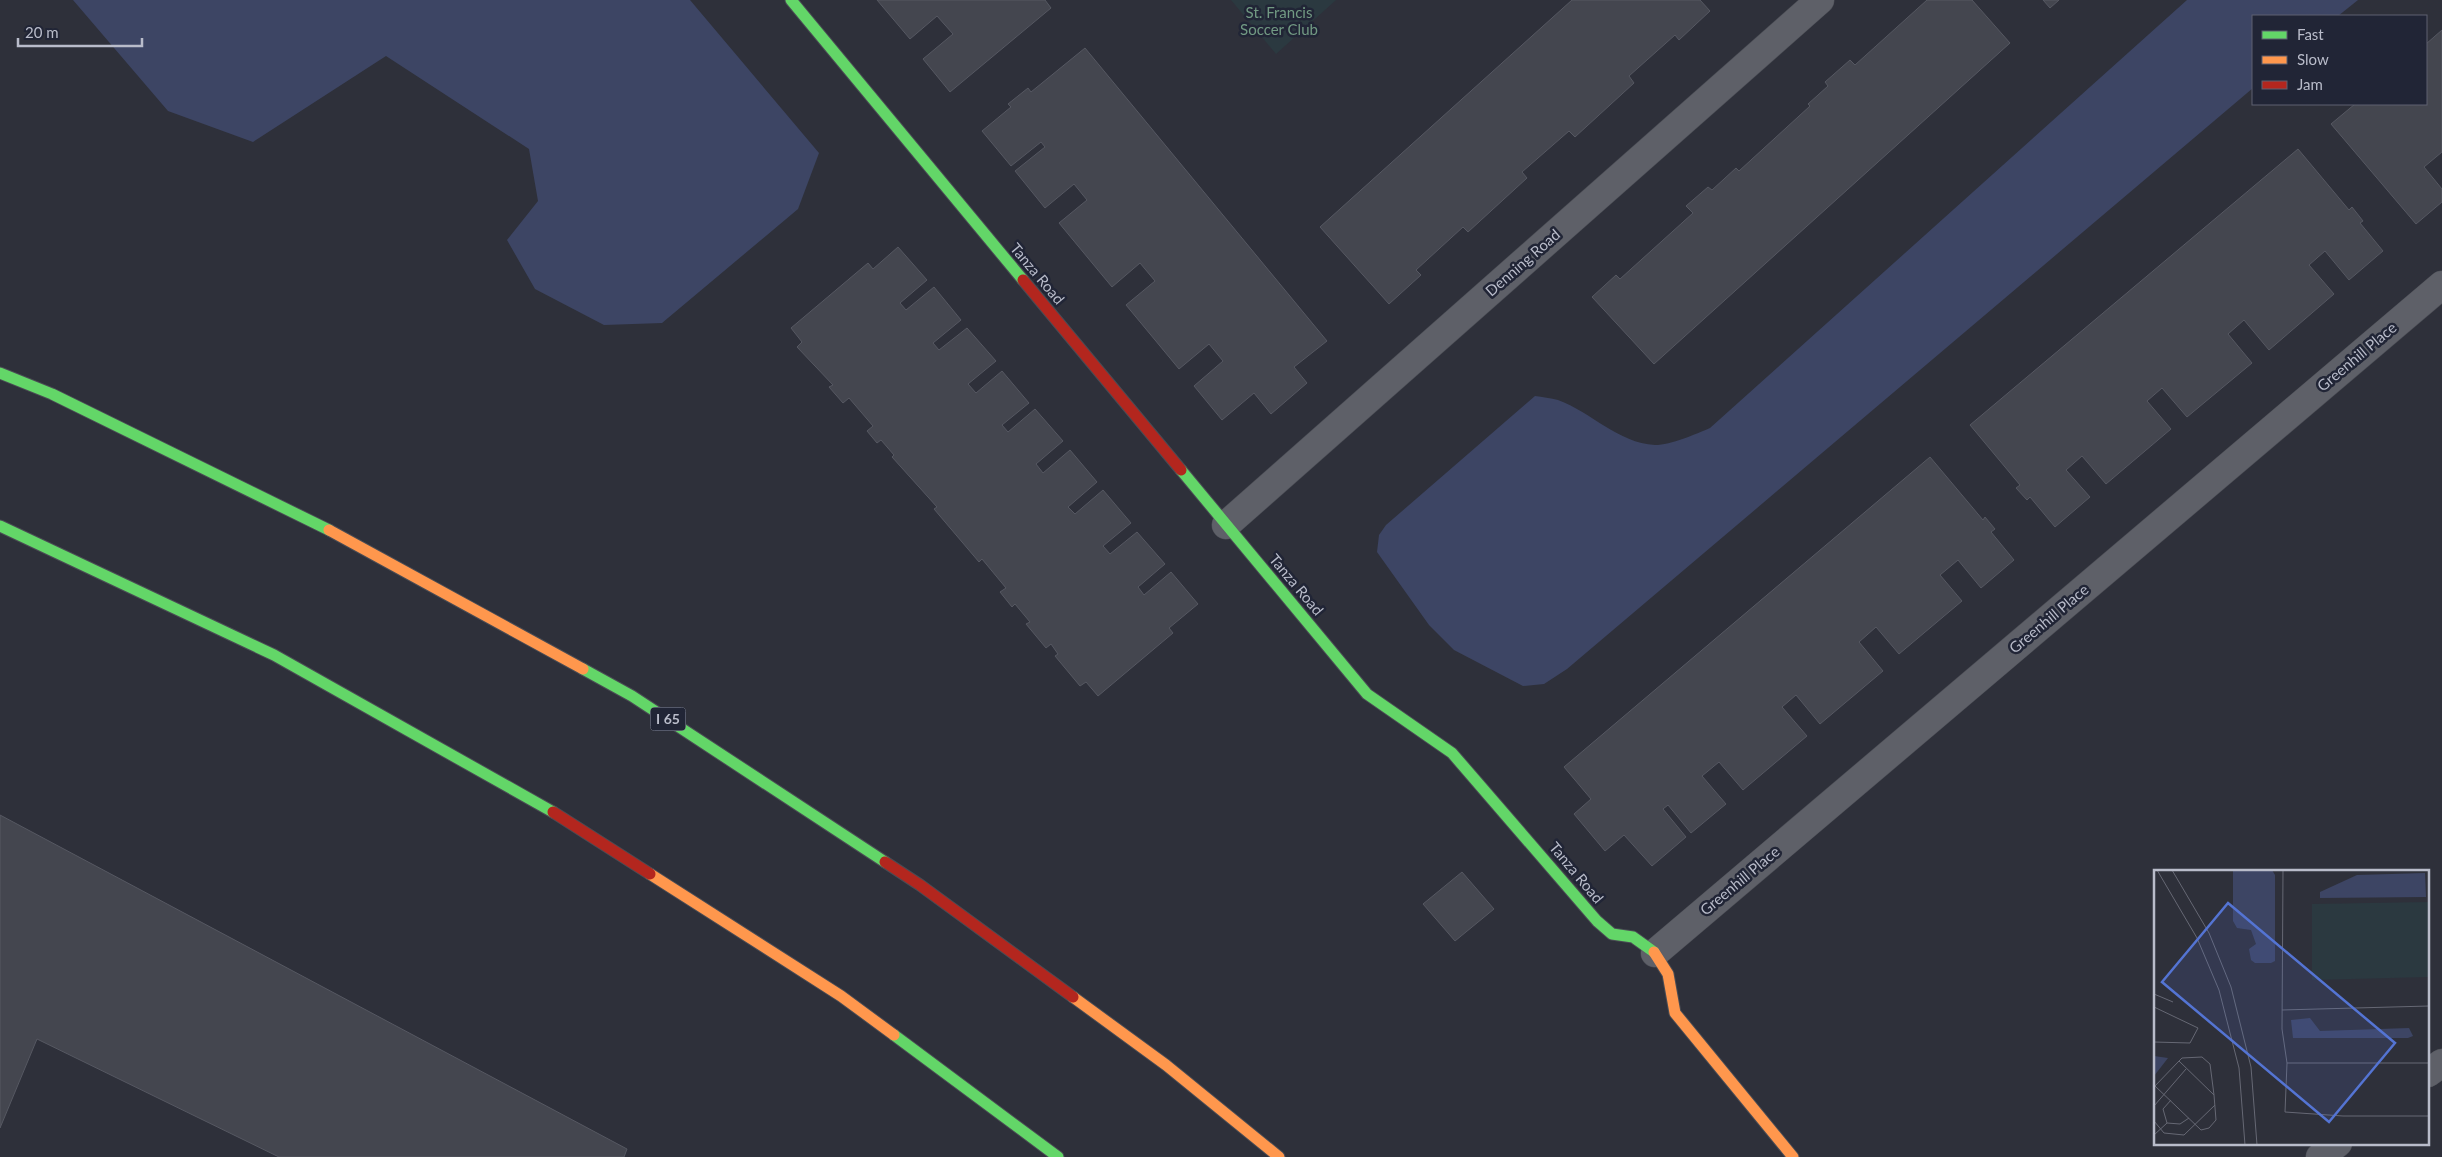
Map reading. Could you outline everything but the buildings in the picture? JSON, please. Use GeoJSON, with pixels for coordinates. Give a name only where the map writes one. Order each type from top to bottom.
{"type":"FeatureCollection","features":[{"type":"Feature","properties":{"kind":"main road","name":"Tanza Road"},"geometry":{"type":"LineString","coordinates":[[791,0],[1367,694],[1452,753],[1597,921],[1612,934],[1633,937],[1656,953],[1668,974],[1675,1013],[1793,1157]]}},
{"type":"Feature","properties":{"kind":"main road","name":"I 65"},"geometry":{"type":"LineString","coordinates":[[0,373],[52,394],[339,535],[632,696],[920,885],[1166,1065],[1279,1157]]}},
{"type":"Feature","properties":{"kind":"main road"},"geometry":{"type":"LineString","coordinates":[[0,526],[274,655],[551,811],[841,996],[1058,1157]]}},
{"type":"Feature","properties":{"kind":"street","name":"Denning Road"},"geometry":{"type":"LineString","coordinates":[[1226,525],[1820,0]]}},
{"type":"Feature","properties":{"kind":"street","name":"Greenhill Place"},"geometry":{"type":"LineString","coordinates":[[1656,953],[2442,285]]}},
{"type":"Feature","properties":{"kind":"street"},"geometry":{"type":"LineString","coordinates":[[2430,1072],[2442,1063]]}},
{"type":"Feature","properties":{"kind":"street"},"geometry":{"type":"LineString","coordinates":[[2320,1157],[2337,1144]]}},
{"type":"Feature","properties":{"kind":"green space","name":"St. Francis Soccer Club"},"geometry":{"type":"Polygon","coordinates":[[[1231,0],[1336,0],[1276,54],[1231,0]]]}},
{"type":"Feature","properties":{"kind":"water"},"geometry":{"type":"Polygon","coordinates":[[[73,0],[690,0],[819,153],[798,209],[662,323],[604,325],[535,289],[507,240],[538,201],[529,149],[386,56],[253,142],[168,111],[73,0]]]}},
{"type":"Feature","properties":{"kind":"water"},"geometry":{"type":"Polygon","coordinates":[[[2187,0],[2358,0],[2339,15],[2252,15],[2252,89],[1567,669],[1544,684],[1523,686],[1454,650],[1429,625],[1377,552],[1379,535],[1386,525],[1535,396],[1558,400],[1570,405],[1617,433],[1642,443],[1661,445],[1683,439],[1710,428],[2187,0]]]}},
{"type":"Feature","properties":{"kind":"traffic: fast"},"geometry":{"type":"LineString","coordinates":[[791,0],[1023,280]]}},
{"type":"Feature","properties":{"kind":"traffic: fast"},"geometry":{"type":"LineString","coordinates":[[0,373],[52,394],[329,530]]}},
{"type":"Feature","properties":{"kind":"traffic: fast"},"geometry":{"type":"LineString","coordinates":[[1181,470],[1367,694],[1452,753],[1597,921],[1612,934],[1633,937],[1654,952]]}},
{"type":"Feature","properties":{"kind":"traffic: fast"},"geometry":{"type":"LineString","coordinates":[[0,526],[274,655],[553,812]]}},
{"type":"Feature","properties":{"kind":"traffic: fast"},"geometry":{"type":"LineString","coordinates":[[583,669],[632,696],[885,862]]}},
{"type":"Feature","properties":{"kind":"traffic: fast"},"geometry":{"type":"LineString","coordinates":[[894,1035],[1058,1157]]}},
{"type":"Feature","properties":{"kind":"traffic: slow"},"geometry":{"type":"LineString","coordinates":[[329,530],[583,669]]}},
{"type":"Feature","properties":{"kind":"traffic: slow"},"geometry":{"type":"LineString","coordinates":[[650,874],[841,996],[894,1035]]}},
{"type":"Feature","properties":{"kind":"traffic: slow"},"geometry":{"type":"LineString","coordinates":[[1654,952],[1668,974],[1675,1013],[1793,1157]]}},
{"type":"Feature","properties":{"kind":"traffic: slow"},"geometry":{"type":"LineString","coordinates":[[1073,997],[1166,1065],[1279,1157]]}},
{"type":"Feature","properties":{"kind":"traffic: jam"},"geometry":{"type":"LineString","coordinates":[[1023,280],[1181,470]]}},
{"type":"Feature","properties":{"kind":"traffic: jam"},"geometry":{"type":"LineString","coordinates":[[553,812],[650,874]]}},
{"type":"Feature","properties":{"kind":"traffic: jam"},"geometry":{"type":"LineString","coordinates":[[885,862],[920,885],[1073,997]]}}]}
